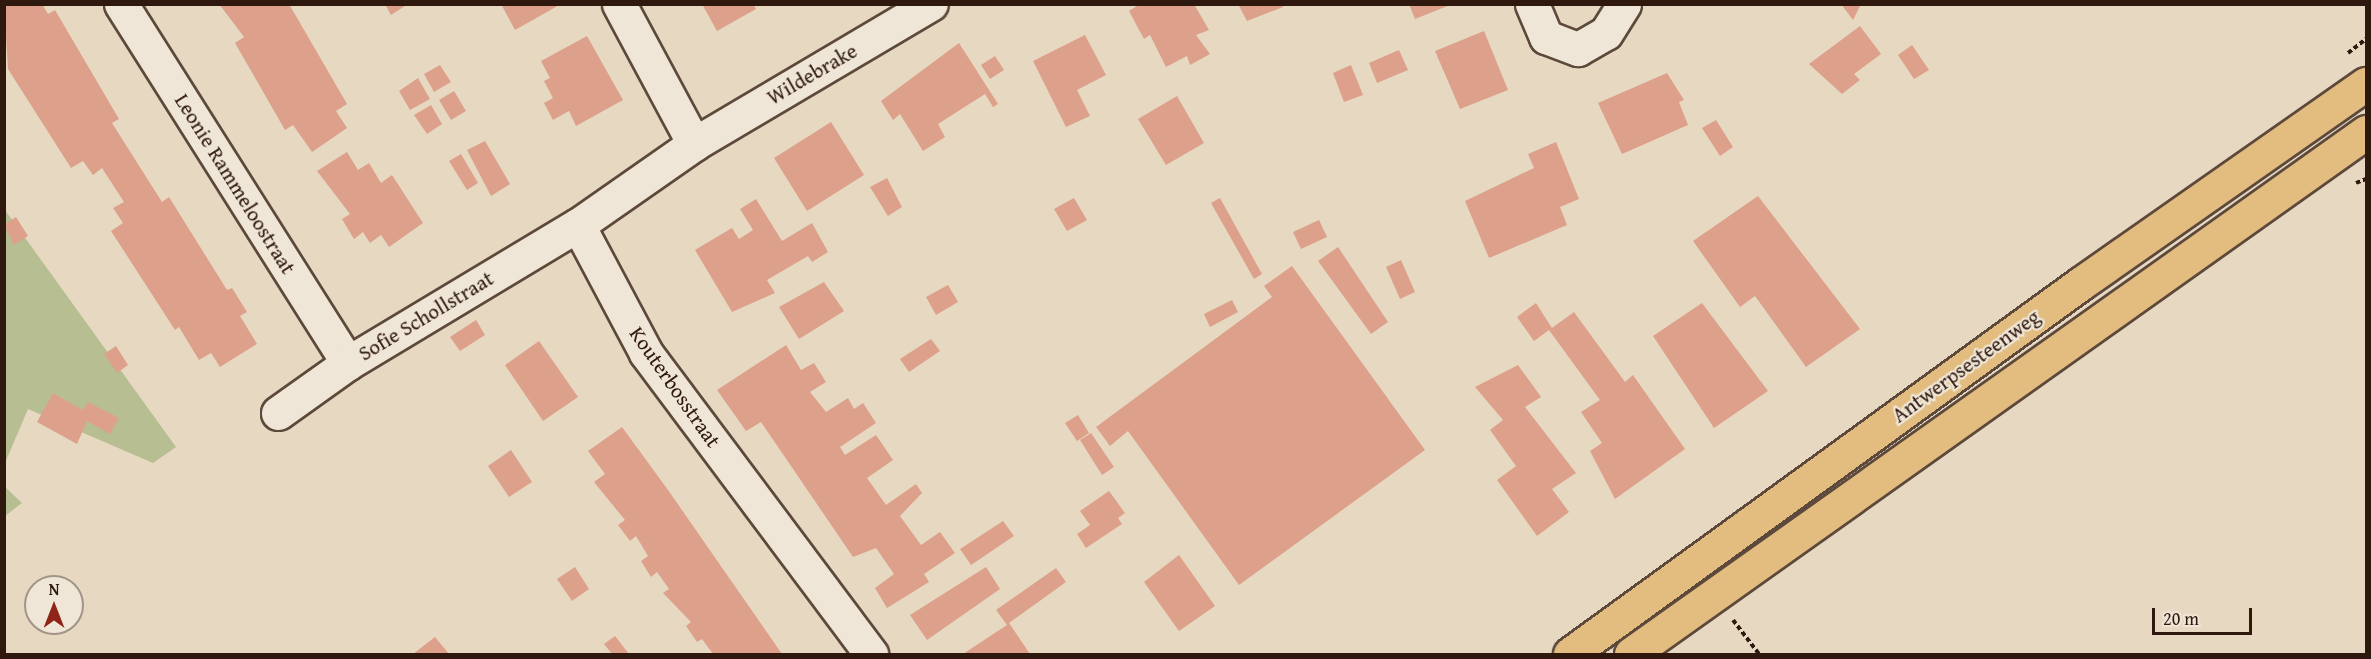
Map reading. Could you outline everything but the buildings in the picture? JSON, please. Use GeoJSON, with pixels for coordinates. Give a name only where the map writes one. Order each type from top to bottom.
{"type":"FeatureCollection","features":[{"type":"Feature","properties":{"kind":"main road","name":"Antwerpsesteenweg"},"geometry":{"type":"LineString","coordinates":[[1570,654],[2098,271],[2367,84]]}},
{"type":"Feature","properties":{"kind":"main road","name":"Antwerpsesteenweg"},"geometry":{"type":"LineString","coordinates":[[1631,654],[2367,132]]}},
{"type":"Feature","properties":{"kind":"street","name":"Leonie Rammeloostraat"},"geometry":{"type":"LineString","coordinates":[[121,4],[348,363]]}},
{"type":"Feature","properties":{"kind":"street"},"geometry":{"type":"LineString","coordinates":[[578,225],[694,144],[619,4]]}},
{"type":"Feature","properties":{"kind":"street","name":"Wildebrake"},"geometry":{"type":"LineString","coordinates":[[694,144],[931,4]]}},
{"type":"Feature","properties":{"kind":"street"},"geometry":{"type":"LineString","coordinates":[[1532,4],[1546,37],[1578,49],[1606,33],[1624,4]]}},
{"type":"Feature","properties":{"kind":"street","name":"Sofie Schollstraat"},"geometry":{"type":"LineString","coordinates":[[278,413],[348,363],[578,225]]}},
{"type":"Feature","properties":{"kind":"street","name":"Kouterbosstraat"},"geometry":{"type":"LineString","coordinates":[[578,225],[646,353],[871,654]]}},
{"type":"Feature","properties":{"kind":"path"},"geometry":{"type":"LineString","coordinates":[[1715,596],[1758,654]]}},
{"type":"Feature","properties":{"kind":"green space"},"geometry":{"type":"Polygon","coordinates":[[[5,210],[176,447],[153,463],[28,409],[5,463],[5,210]]]}},
{"type":"Feature","properties":{"kind":"green space"},"geometry":{"type":"Polygon","coordinates":[[[5,487],[22,503],[4,516],[5,487]]]}}]}
